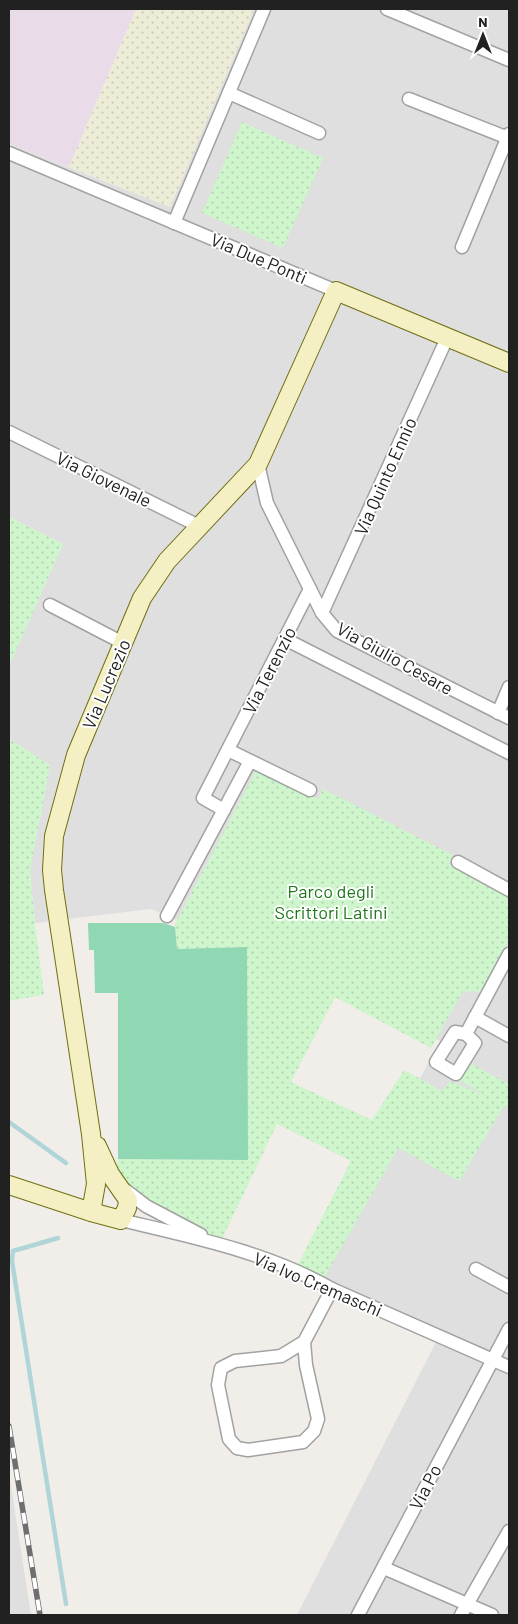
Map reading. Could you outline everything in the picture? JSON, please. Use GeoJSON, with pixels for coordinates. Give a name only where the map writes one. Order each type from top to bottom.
{"type":"FeatureCollection","features":[{"type":"Feature","properties":{"kind":"street"},"geometry":{"type":"LineString","coordinates":[[174,223],[264,9]]}},
{"type":"Feature","properties":{"kind":"street"},"geometry":{"type":"LineString","coordinates":[[387,9],[509,60]]}},
{"type":"Feature","properties":{"kind":"street"},"geometry":{"type":"LineString","coordinates":[[228,93],[319,133]]}},
{"type":"Feature","properties":{"kind":"street"},"geometry":{"type":"LineString","coordinates":[[409,100],[508,136],[462,247]]}},
{"type":"Feature","properties":{"kind":"street","name":"Via Due Ponti"},"geometry":{"type":"LineString","coordinates":[[9,153],[509,363]]}},
{"type":"Feature","properties":{"kind":"street","name":"Via Lucrezio"},"geometry":{"type":"LineString","coordinates":[[91,1212],[96,1184],[91,1134],[54,890],[52,870],[54,836],[76,755],[142,598],[167,561],[258,464],[336,291]]}},
{"type":"Feature","properties":{"kind":"street","name":"Via Quinto Ennio"},"geometry":{"type":"LineString","coordinates":[[322,613],[447,338]]}},
{"type":"Feature","properties":{"kind":"street","name":"Via Giovenale"},"geometry":{"type":"LineString","coordinates":[[9,432],[199,526]]}},
{"type":"Feature","properties":{"kind":"street","name":"Via Giulio Cesare"},"geometry":{"type":"LineString","coordinates":[[258,464],[267,503],[322,613],[337,630],[504,715]]}},
{"type":"Feature","properties":{"kind":"street","name":"Via Terenzio"},"geometry":{"type":"LineString","coordinates":[[224,810],[202,798],[310,589]]}},
{"type":"Feature","properties":{"kind":"street"},"geometry":{"type":"LineString","coordinates":[[50,605],[123,643]]}},
{"type":"Feature","properties":{"kind":"street","name":"Via Giulio Cesare"},"geometry":{"type":"LineString","coordinates":[[285,639],[509,753]]}},
{"type":"Feature","properties":{"kind":"street"},"geometry":{"type":"LineString","coordinates":[[504,715],[509,687]]}},
{"type":"Feature","properties":{"kind":"street"},"geometry":{"type":"LineString","coordinates":[[228,750],[310,790]]}},
{"type":"Feature","properties":{"kind":"street"},"geometry":{"type":"LineString","coordinates":[[167,916],[250,761]]}},
{"type":"Feature","properties":{"kind":"street"},"geometry":{"type":"LineString","coordinates":[[458,862],[509,890]]}},
{"type":"Feature","properties":{"kind":"street"},"geometry":{"type":"LineString","coordinates":[[466,1034],[509,954]]}},
{"type":"Feature","properties":{"kind":"street"},"geometry":{"type":"LineString","coordinates":[[476,1017],[509,1036]]}},
{"type":"Feature","properties":{"kind":"street","name":"Via Lucrezio"},"geometry":{"type":"LineString","coordinates":[[91,1134],[115,1181],[128,1200],[127,1208],[121,1220]]}},
{"type":"Feature","properties":{"kind":"street","name":"Via Lucrezio"},"geometry":{"type":"LineString","coordinates":[[115,1181],[146,1206],[219,1244]]}},
{"type":"Feature","properties":{"kind":"street"},"geometry":{"type":"LineString","coordinates":[[9,1186],[121,1220]]}},
{"type":"Feature","properties":{"kind":"street","name":"Via Ivo Cremaschi"},"geometry":{"type":"LineString","coordinates":[[121,1220],[219,1244],[310,1277],[332,1289],[509,1367]]}},
{"type":"Feature","properties":{"kind":"street"},"geometry":{"type":"LineString","coordinates":[[476,1269],[509,1288]]}},
{"type":"Feature","properties":{"kind":"street"},"geometry":{"type":"LineString","coordinates":[[304,1342],[306,1365],[318,1419],[314,1431],[303,1442],[248,1450],[237,1448],[229,1439],[218,1385],[221,1368],[235,1361],[282,1356],[304,1342],[332,1289]]}},
{"type":"Feature","properties":{"kind":"street","name":"Via Po"},"geometry":{"type":"LineString","coordinates":[[358,1615],[509,1329]]}},
{"type":"Feature","properties":{"kind":"street"},"geometry":{"type":"LineString","coordinates":[[464,1610],[509,1531]]}},
{"type":"Feature","properties":{"kind":"street"},"geometry":{"type":"LineString","coordinates":[[384,1568],[464,1610],[492,1615]]}},
{"type":"Feature","properties":{"kind":"shaded area"},"geometry":{"type":"Polygon","coordinates":[[[9,9],[136,9],[69,167],[9,144],[9,9]]]}},
{"type":"Feature","properties":{"kind":"shaded area"},"geometry":{"type":"Polygon","coordinates":[[[254,9],[509,9],[509,1615],[297,1615],[436,1342],[310,1285],[440,1041],[275,946],[207,933],[151,909],[35,923],[30,870],[50,765],[9,739],[9,666],[63,544],[9,517],[9,144],[170,207],[254,9]]]}},
{"type":"Feature","properties":{"kind":"shaded area"},"geometry":{"type":"Polygon","coordinates":[[[9,1473],[31,1615],[9,1615],[9,1473]]]}},
{"type":"Feature","properties":{"kind":"green space"},"geometry":{"type":"Polygon","coordinates":[[[136,9],[254,9],[170,207],[69,167],[136,9]]]}},
{"type":"Feature","properties":{"kind":"green space"},"geometry":{"type":"Polygon","coordinates":[[[242,122],[323,158],[283,248],[202,213],[242,122]]]}},
{"type":"Feature","properties":{"kind":"green space"},"geometry":{"type":"Polygon","coordinates":[[[9,517],[63,544],[9,666],[9,517]]]}},
{"type":"Feature","properties":{"kind":"green space"},"geometry":{"type":"Polygon","coordinates":[[[9,739],[50,765],[30,870],[44,995],[9,1001],[9,739]]]}},
{"type":"Feature","properties":{"kind":"green space","name":"Parco degli Scrittori Latini"},"geometry":{"type":"Polygon","coordinates":[[[256,771],[318,799],[323,789],[453,855],[449,864],[509,896],[509,940],[480,992],[463,991],[431,1048],[335,997],[291,1082],[372,1120],[404,1070],[442,1091],[450,1081],[487,1096],[456,1078],[468,1062],[509,1084],[509,1108],[504,1106],[459,1181],[398,1148],[320,1285],[294,1272],[351,1161],[277,1124],[222,1239],[169,1215],[116,1174],[118,1159],[247,1160],[246,947],[176,949],[175,924],[256,771]]]}},
{"type":"Feature","properties":{"kind":"green space"},"geometry":{"type":"Polygon","coordinates":[[[88,923],[163,923],[175,927],[177,949],[247,947],[248,1160],[118,1159],[118,993],[95,993],[94,950],[89,950],[88,923]]]}},
{"type":"Feature","properties":{"kind":"waterway"},"geometry":{"type":"LineString","coordinates":[[9,1122],[66,1163]]}},
{"type":"Feature","properties":{"kind":"waterway"},"geometry":{"type":"LineString","coordinates":[[58,1238],[13,1251],[12,1261],[66,1604]]}},
{"type":"Feature","properties":{"kind":"railway"},"geometry":{"type":"LineString","coordinates":[[9,1426],[40,1615]]}}]}
